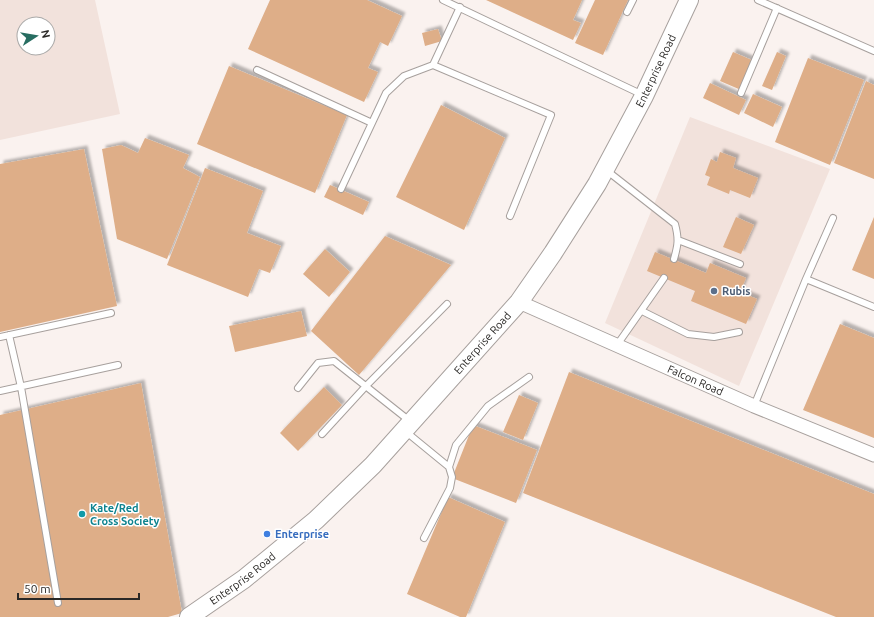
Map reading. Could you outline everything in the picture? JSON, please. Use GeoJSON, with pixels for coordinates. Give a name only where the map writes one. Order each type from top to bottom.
{"type":"FeatureCollection","features":[{"type":"Feature","properties":{"kind":"main road","name":"Enterprise Road"},"geometry":{"type":"LineString","coordinates":[[189,617],[244,579],[316,520],[373,465],[519,302],[553,253],[605,170],[644,96],[689,0]]}},
{"type":"Feature","properties":{"kind":"street","name":"Falcon Road"},"geometry":{"type":"LineString","coordinates":[[519,302],[754,406],[874,455]]}},
{"type":"Feature","properties":{"kind":"lane"},"geometry":{"type":"LineString","coordinates":[[443,0],[644,96]]}},
{"type":"Feature","properties":{"kind":"lane"},"geometry":{"type":"LineString","coordinates":[[627,12],[633,0]]}},
{"type":"Feature","properties":{"kind":"lane"},"geometry":{"type":"LineString","coordinates":[[758,0],[874,51]]}},
{"type":"Feature","properties":{"kind":"lane"},"geometry":{"type":"LineString","coordinates":[[433,65],[460,7]]}},
{"type":"Feature","properties":{"kind":"lane"},"geometry":{"type":"LineString","coordinates":[[741,93],[777,8]]}},
{"type":"Feature","properties":{"kind":"lane"},"geometry":{"type":"LineString","coordinates":[[341,189],[386,93],[404,76],[433,65],[551,115],[510,216]]}},
{"type":"Feature","properties":{"kind":"lane"},"geometry":{"type":"LineString","coordinates":[[257,70],[372,123]]}},
{"type":"Feature","properties":{"kind":"lane"},"geometry":{"type":"LineString","coordinates":[[605,170],[675,224],[678,240],[674,259]]}},
{"type":"Feature","properties":{"kind":"lane"},"geometry":{"type":"LineString","coordinates":[[754,406],[806,279],[833,218]]}},
{"type":"Feature","properties":{"kind":"lane"},"geometry":{"type":"LineString","coordinates":[[678,240],[740,264]]}},
{"type":"Feature","properties":{"kind":"lane"},"geometry":{"type":"LineString","coordinates":[[617,345],[664,278]]}},
{"type":"Feature","properties":{"kind":"lane"},"geometry":{"type":"LineString","coordinates":[[806,279],[874,307]]}},
{"type":"Feature","properties":{"kind":"lane"},"geometry":{"type":"LineString","coordinates":[[322,434],[366,386],[447,304]]}},
{"type":"Feature","properties":{"kind":"lane"},"geometry":{"type":"LineString","coordinates":[[642,311],[688,334],[714,337],[739,332]]}},
{"type":"Feature","properties":{"kind":"lane"},"geometry":{"type":"LineString","coordinates":[[0,337],[111,313]]}},
{"type":"Feature","properties":{"kind":"lane"},"geometry":{"type":"LineString","coordinates":[[9,335],[21,387],[58,603]]}},
{"type":"Feature","properties":{"kind":"lane"},"geometry":{"type":"LineString","coordinates":[[298,388],[318,363],[334,361],[366,386],[449,467],[452,477],[450,488],[424,538]]}},
{"type":"Feature","properties":{"kind":"lane"},"geometry":{"type":"LineString","coordinates":[[0,391],[118,365]]}},
{"type":"Feature","properties":{"kind":"lane"},"geometry":{"type":"LineString","coordinates":[[449,467],[456,445],[488,406],[530,376]]}},
{"type":"Feature","properties":{"kind":"shaded area"},"geometry":{"type":"Polygon","coordinates":[[[0,0],[95,0],[120,114],[0,140],[0,0]]]}},
{"type":"Feature","properties":{"kind":"shaded area"},"geometry":{"type":"Polygon","coordinates":[[[690,117],[830,169],[739,386],[605,323],[690,117]]]}},
{"type":"Feature","properties":{"kind":"building"},"geometry":{"type":"Polygon","coordinates":[[[270,0],[367,0],[402,16],[388,46],[380,42],[368,68],[378,72],[364,102],[248,49],[270,0]]]}},
{"type":"Feature","properties":{"kind":"building"},"geometry":{"type":"Polygon","coordinates":[[[486,0],[582,0],[573,20],[581,23],[573,40],[486,0]]]}},
{"type":"Feature","properties":{"kind":"building"},"geometry":{"type":"Polygon","coordinates":[[[595,0],[628,0],[603,55],[575,43],[595,0]]]}},
{"type":"Feature","properties":{"kind":"building"},"geometry":{"type":"Polygon","coordinates":[[[438,29],[442,41],[425,46],[422,33],[438,29]]]}},
{"type":"Feature","properties":{"kind":"building"},"geometry":{"type":"Polygon","coordinates":[[[733,52],[754,61],[741,90],[720,81],[733,52]]]}},
{"type":"Feature","properties":{"kind":"building"},"geometry":{"type":"Polygon","coordinates":[[[777,52],[786,56],[772,90],[762,86],[777,52]]]}},
{"type":"Feature","properties":{"kind":"building"},"geometry":{"type":"Polygon","coordinates":[[[808,58],[864,80],[830,165],[775,142],[808,58]]]}},
{"type":"Feature","properties":{"kind":"building"},"geometry":{"type":"Polygon","coordinates":[[[229,66],[347,115],[315,193],[197,144],[229,66]]]}},
{"type":"Feature","properties":{"kind":"building"},"geometry":{"type":"Polygon","coordinates":[[[866,81],[874,85],[874,179],[834,163],[866,81]]]}},
{"type":"Feature","properties":{"kind":"building"},"geometry":{"type":"Polygon","coordinates":[[[710,83],[746,100],[739,115],[703,98],[710,83]]]}},
{"type":"Feature","properties":{"kind":"building"},"geometry":{"type":"Polygon","coordinates":[[[753,94],[782,107],[773,127],[744,113],[753,94]]]}},
{"type":"Feature","properties":{"kind":"building"},"geometry":{"type":"Polygon","coordinates":[[[441,105],[505,138],[464,230],[396,197],[441,105]]]}},
{"type":"Feature","properties":{"kind":"building"},"geometry":{"type":"Polygon","coordinates":[[[145,138],[189,155],[183,168],[200,177],[167,259],[117,239],[102,149],[121,145],[138,153],[145,138]]]}},
{"type":"Feature","properties":{"kind":"building"},"geometry":{"type":"Polygon","coordinates":[[[84,149],[117,306],[0,332],[0,164],[84,149]]]}},
{"type":"Feature","properties":{"kind":"building"},"geometry":{"type":"Polygon","coordinates":[[[720,152],[736,158],[733,168],[758,178],[750,198],[730,190],[729,194],[707,185],[710,177],[705,175],[711,159],[717,162],[720,152]]]}},
{"type":"Feature","properties":{"kind":"building"},"geometry":{"type":"Polygon","coordinates":[[[205,168],[263,191],[247,233],[281,246],[270,273],[259,269],[248,297],[167,265],[205,168]]]}},
{"type":"Feature","properties":{"kind":"building"},"geometry":{"type":"Polygon","coordinates":[[[330,185],[369,202],[363,215],[324,197],[330,185]]]}},
{"type":"Feature","properties":{"kind":"building"},"geometry":{"type":"Polygon","coordinates":[[[736,217],[754,225],[741,254],[723,247],[736,217]]]}},
{"type":"Feature","properties":{"kind":"building"},"geometry":{"type":"Polygon","coordinates":[[[874,217],[874,279],[852,270],[874,217]]]}},
{"type":"Feature","properties":{"kind":"building"},"geometry":{"type":"Polygon","coordinates":[[[385,236],[451,265],[359,375],[311,331],[385,236]]]}},
{"type":"Feature","properties":{"kind":"building"},"geometry":{"type":"Polygon","coordinates":[[[325,249],[350,272],[329,297],[303,274],[325,249]]]}},
{"type":"Feature","properties":{"kind":"building"},"geometry":{"type":"Polygon","coordinates":[[[655,252],[706,273],[710,263],[746,278],[740,292],[757,299],[746,324],[691,301],[695,291],[647,271],[655,252]]]}},
{"type":"Feature","properties":{"kind":"building"},"geometry":{"type":"Polygon","coordinates":[[[301,311],[307,336],[235,352],[229,326],[301,311]]]}},
{"type":"Feature","properties":{"kind":"building"},"geometry":{"type":"Polygon","coordinates":[[[840,324],[874,338],[874,438],[803,410],[840,324]]]}},
{"type":"Feature","properties":{"kind":"building"},"geometry":{"type":"Polygon","coordinates":[[[569,372],[874,494],[874,617],[836,617],[523,493],[569,372]]]}},
{"type":"Feature","properties":{"kind":"building","name":"Kate/Red Cross Society"},"geometry":{"type":"Polygon","coordinates":[[[141,383],[182,613],[168,617],[0,617],[0,415],[141,383]]]}},
{"type":"Feature","properties":{"kind":"building"},"geometry":{"type":"Polygon","coordinates":[[[324,387],[342,405],[298,451],[280,433],[324,387]]]}},
{"type":"Feature","properties":{"kind":"building"},"geometry":{"type":"Polygon","coordinates":[[[519,395],[538,403],[523,440],[503,432],[519,395]]]}},
{"type":"Feature","properties":{"kind":"building"},"geometry":{"type":"Polygon","coordinates":[[[473,425],[537,450],[516,503],[452,478],[473,425]]]}},
{"type":"Feature","properties":{"kind":"building"},"geometry":{"type":"Polygon","coordinates":[[[448,497],[505,522],[466,617],[460,617],[407,594],[448,497]]]}},
{"type":"Feature","properties":{"kind":"place","name":"Rubis"},"geometry":{"type":"Point","coordinates":[714,291]}},
{"type":"Feature","properties":{"kind":"place","name":"Kate/Red Cross Society"},"geometry":{"type":"Point","coordinates":[82,514]}},
{"type":"Feature","properties":{"kind":"place","name":"Enterprise"},"geometry":{"type":"Point","coordinates":[267,534]}}]}
